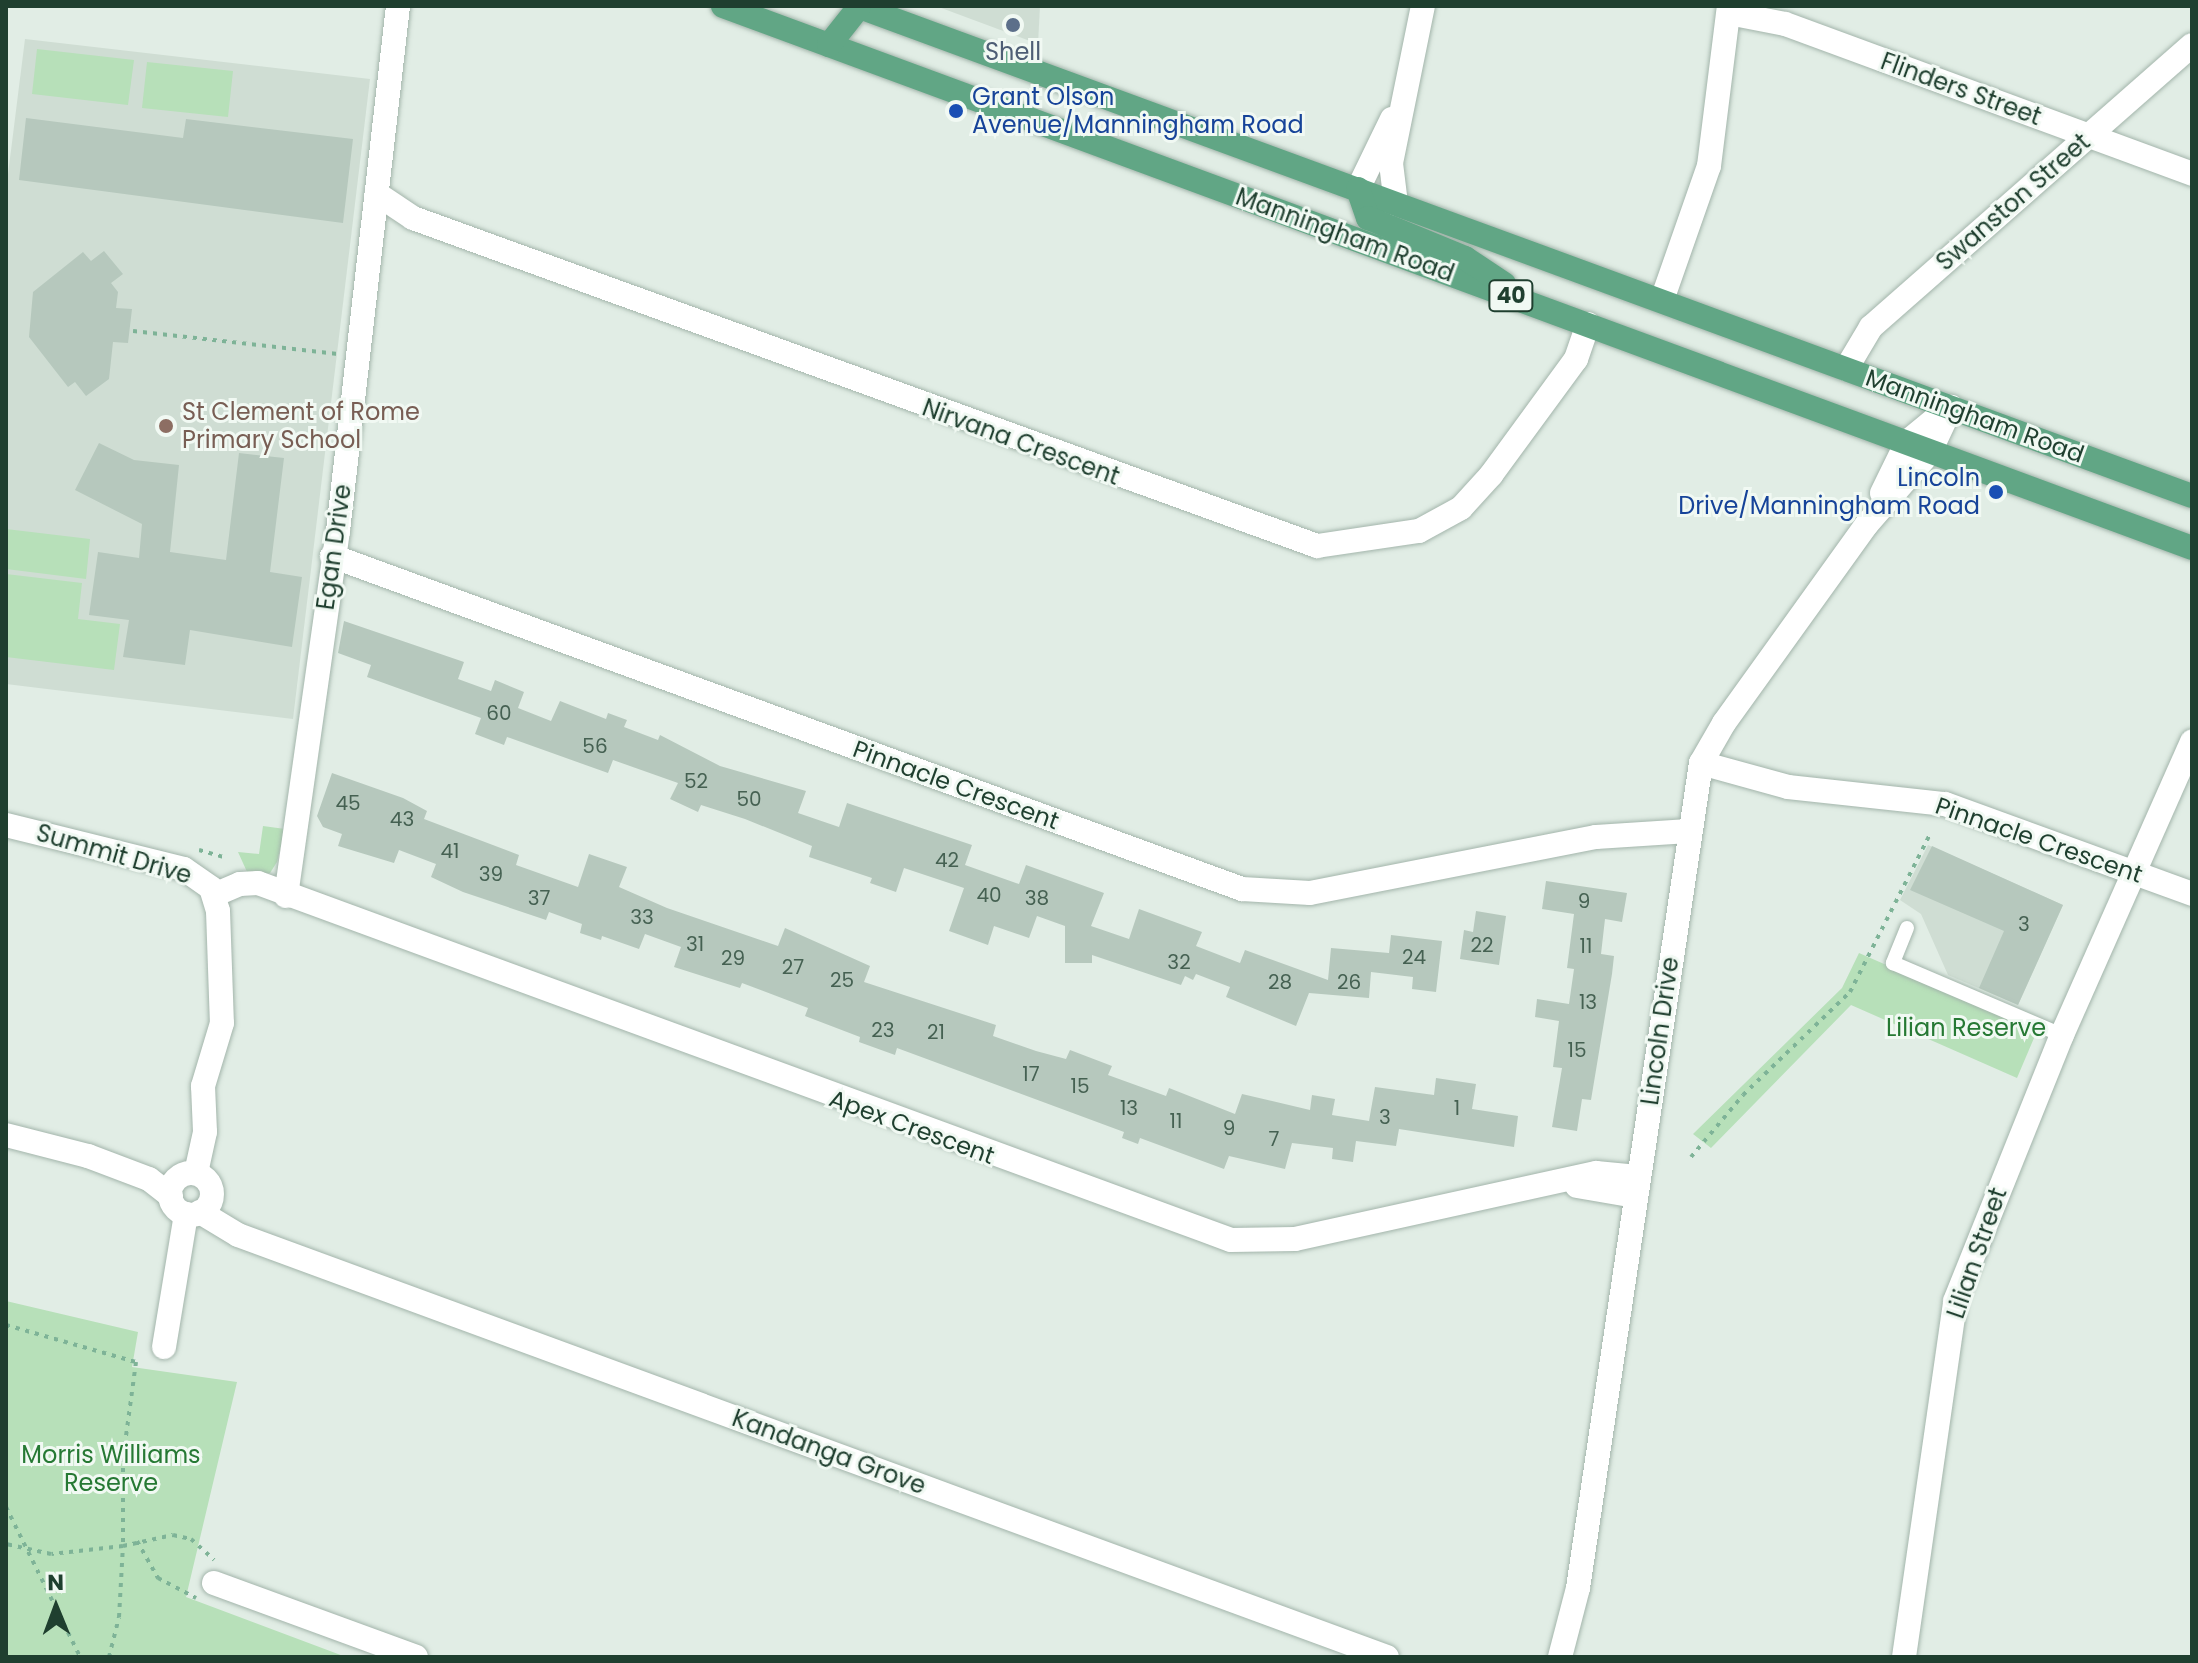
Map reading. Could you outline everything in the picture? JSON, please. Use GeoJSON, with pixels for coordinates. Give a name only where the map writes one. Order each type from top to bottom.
{"type":"FeatureCollection","features":[{"type":"Feature","properties":{"kind":"main road","name":"Manningham Road"},"geometry":{"type":"LineString","coordinates":[[723,6],[2192,548]]}},
{"type":"Feature","properties":{"kind":"main road"},"geometry":{"type":"LineString","coordinates":[[829,45],[836,6]]}},
{"type":"Feature","properties":{"kind":"main road","name":"Manningham Road"},"geometry":{"type":"LineString","coordinates":[[859,6],[2192,496]]}},
{"type":"Feature","properties":{"kind":"main road"},"geometry":{"type":"LineString","coordinates":[[829,45],[859,6]]}},
{"type":"Feature","properties":{"kind":"main road"},"geometry":{"type":"LineString","coordinates":[[1358,189],[1368,218],[1465,258],[1532,303]]}},
{"type":"Feature","properties":{"kind":"street","name":"Egan Drive"},"geometry":{"type":"LineString","coordinates":[[286,896],[360,356],[398,6]]}},
{"type":"Feature","properties":{"kind":"street"},"geometry":{"type":"LineString","coordinates":[[1396,204],[1391,163],[1423,6]]}},
{"type":"Feature","properties":{"kind":"street"},"geometry":{"type":"LineString","coordinates":[[1662,300],[1709,166],[1729,9]]}},
{"type":"Feature","properties":{"kind":"street","name":"Flinders Street"},"geometry":{"type":"LineString","coordinates":[[1729,9],[1785,24],[2192,174]]}},
{"type":"Feature","properties":{"kind":"street","name":"Swanston Street"},"geometry":{"type":"LineString","coordinates":[[1846,369],[1871,327],[2192,45]]}},
{"type":"Feature","properties":{"kind":"street"},"geometry":{"type":"LineString","coordinates":[[1358,189],[1403,99]]}},
{"type":"Feature","properties":{"kind":"street","name":"Nirvana Crescent"},"geometry":{"type":"LineString","coordinates":[[377,194],[413,218],[1317,546],[1419,531],[1461,508],[1491,475],[1576,359],[1588,324]]}},
{"type":"Feature","properties":{"kind":"street","name":"Lincoln Drive"},"geometry":{"type":"LineString","coordinates":[[1867,524],[1907,442],[1951,407]]}},
{"type":"Feature","properties":{"kind":"street","name":"Lincoln Drive"},"geometry":{"type":"LineString","coordinates":[[1575,1657],[1578,1588],[1699,773],[1724,723],[1867,524],[1930,452],[1951,407]]}},
{"type":"Feature","properties":{"kind":"street","name":"Pinnacle Crescent"},"geometry":{"type":"LineString","coordinates":[[332,556],[1242,889],[1310,893],[1690,821]]}},
{"type":"Feature","properties":{"kind":"street","name":"Lilian Street"},"geometry":{"type":"LineString","coordinates":[[1904,1657],[1955,1301],[2062,1035],[2192,741]]}},
{"type":"Feature","properties":{"kind":"street","name":"Pinnacle Crescent"},"geometry":{"type":"LineString","coordinates":[[1699,773],[1788,787],[1945,804],[2192,894]]}},
{"type":"Feature","properties":{"kind":"street","name":"Summit Drive"},"geometry":{"type":"LineString","coordinates":[[6,825],[184,869],[204,880],[214,895]]}},
{"type":"Feature","properties":{"kind":"street"},"geometry":{"type":"LineString","coordinates":[[164,1347],[191,1194],[203,1147],[203,1086],[222,1023],[214,895],[286,896]]}},
{"type":"Feature","properties":{"kind":"street","name":"Apex Crescent"},"geometry":{"type":"LineString","coordinates":[[286,896],[1212,1236],[1250,1242],[1295,1239],[1555,1186],[1596,1173],[1636,1186]]}},
{"type":"Feature","properties":{"kind":"street","name":"Kandanga Grove"},"geometry":{"type":"LineString","coordinates":[[6,1135],[88,1156],[191,1194],[270,1247],[1387,1657]]}},
{"type":"Feature","properties":{"kind":"street"},"geometry":{"type":"LineString","coordinates":[[214,1572],[416,1657]]}},
{"type":"Feature","properties":{"kind":"street","name":"Lincoln Drive"},"geometry":{"type":"LineString","coordinates":[[1560,1657],[1578,1588]]}},
{"type":"Feature","properties":{"kind":"lane"},"geometry":{"type":"LineString","coordinates":[[1907,928],[1893,963],[2062,1035]]}},
{"type":"Feature","properties":{"kind":"path"},"geometry":{"type":"LineString","coordinates":[[133,331],[360,356]]}},
{"type":"Feature","properties":{"kind":"path"},"geometry":{"type":"LineString","coordinates":[[1691,1157],[1743,1095],[1850,992],[1930,834]]}},
{"type":"Feature","properties":{"kind":"path"},"geometry":{"type":"LineString","coordinates":[[6,1325],[136,1362],[123,1458],[119,1617],[109,1657]]}},
{"type":"Feature","properties":{"kind":"path"},"geometry":{"type":"LineString","coordinates":[[6,1507],[80,1657]]}},
{"type":"Feature","properties":{"kind":"path"},"geometry":{"type":"LineString","coordinates":[[6,1544],[27,1552],[123,1546],[173,1535],[191,1539],[214,1572]]}},
{"type":"Feature","properties":{"kind":"shaded area","name":"Shell"},"geometry":{"type":"Polygon","coordinates":[[[936,6],[1040,6],[1038,44],[936,6]]]}},
{"type":"Feature","properties":{"kind":"shaded area","name":"St Clement of Rome Primary School"},"geometry":{"type":"Polygon","coordinates":[[[25,39],[370,79],[293,719],[6,684],[6,190],[25,39]]]}},
{"type":"Feature","properties":{"kind":"shaded area"},"geometry":{"type":"Polygon","coordinates":[[[1928,845],[2063,905],[2018,1005],[1948,975],[1921,914],[1900,900],[1928,845]]]}},
{"type":"Feature","properties":{"kind":"green space"},"geometry":{"type":"Polygon","coordinates":[[[37,49],[134,60],[128,105],[32,94],[37,49]]]}},
{"type":"Feature","properties":{"kind":"green space"},"geometry":{"type":"Polygon","coordinates":[[[147,62],[233,71],[228,117],[142,108],[147,62]]]}},
{"type":"Feature","properties":{"kind":"green space"},"geometry":{"type":"Polygon","coordinates":[[[6,529],[90,539],[86,579],[6,569],[6,529]]]}},
{"type":"Feature","properties":{"kind":"green space"},"geometry":{"type":"Polygon","coordinates":[[[6,574],[82,583],[78,619],[120,624],[114,670],[6,657],[6,574]]]}},
{"type":"Feature","properties":{"kind":"green space"},"geometry":{"type":"Polygon","coordinates":[[[263,826],[285,829],[277,862],[270,873],[248,874],[238,852],[259,854],[263,826]]]}},
{"type":"Feature","properties":{"kind":"green space","name":"Lilian Reserve"},"geometry":{"type":"Polygon","coordinates":[[[1859,953],[2037,1031],[2017,1078],[1851,1005],[1711,1148],[1693,1134],[1842,988],[1859,953]]]}},
{"type":"Feature","properties":{"kind":"green space","name":"Morris Williams Reserve"},"geometry":{"type":"Polygon","coordinates":[[[6,1301],[138,1332],[132,1367],[237,1382],[186,1597],[346,1657],[6,1657],[6,1301]]]}},
{"type":"Feature","properties":{"kind":"building"},"geometry":{"type":"Polygon","coordinates":[[[26,118],[183,138],[186,119],[353,139],[343,223],[19,180],[26,118]]]}},
{"type":"Feature","properties":{"kind":"building"},"geometry":{"type":"Polygon","coordinates":[[[104,251],[123,274],[111,283],[118,292],[116,308],[132,309],[128,343],[113,342],[109,379],[86,396],[75,382],[68,387],[29,337],[33,292],[83,252],[91,261],[104,251]]]}},
{"type":"Feature","properties":{"kind":"building"},"geometry":{"type":"Polygon","coordinates":[[[99,443],[134,460],[179,465],[170,552],[226,560],[239,453],[284,458],[270,572],[302,577],[292,647],[190,630],[185,665],[123,657],[129,620],[89,615],[98,552],[139,558],[142,524],[75,490],[99,443]]]}},
{"type":"Feature","properties":{"kind":"building"},"geometry":{"type":"Polygon","coordinates":[[[344,621],[464,662],[458,679],[491,691],[495,680],[524,692],[518,708],[551,721],[560,701],[606,719],[608,713],[627,720],[624,727],[658,740],[660,735],[720,766],[806,791],[798,813],[839,827],[847,803],[972,845],[965,865],[1019,884],[1026,865],[1104,893],[1091,926],[1129,939],[1139,909],[1202,932],[1196,946],[1240,963],[1245,950],[1328,980],[1331,948],[1389,953],[1391,935],[1442,941],[1436,992],[1412,989],[1413,977],[1371,972],[1369,998],[1309,993],[1296,1026],[1226,997],[1230,987],[1196,974],[1193,980],[1185,976],[1181,985],[1092,955],[1092,963],[1065,963],[1065,926],[1037,916],[1029,938],[994,926],[988,945],[949,931],[964,888],[904,868],[896,892],[870,883],[872,878],[809,857],[812,846],[745,819],[701,805],[698,812],[670,799],[678,783],[613,760],[608,773],[507,737],[504,745],[475,734],[481,718],[367,677],[371,665],[338,653],[344,621]]]}},
{"type":"Feature","properties":{"kind":"building"},"geometry":{"type":"Polygon","coordinates":[[[332,773],[403,798],[427,811],[424,819],[519,855],[516,865],[578,887],[589,854],[627,867],[619,887],[667,908],[778,946],[785,928],[870,966],[864,982],[996,1025],[993,1036],[1036,1051],[1066,1059],[1070,1050],[1112,1066],[1108,1075],[1166,1096],[1169,1088],[1235,1114],[1242,1094],[1310,1110],[1312,1095],[1335,1099],[1332,1115],[1369,1121],[1375,1087],[1434,1095],[1436,1078],[1476,1084],[1472,1109],[1518,1116],[1514,1147],[1399,1129],[1396,1146],[1356,1141],[1353,1162],[1332,1159],[1333,1148],[1292,1143],[1285,1169],[1229,1156],[1224,1169],[1140,1138],[1138,1144],[1122,1138],[1124,1132],[897,1048],[895,1055],[859,1042],[860,1037],[805,1016],[808,1008],[742,983],[740,988],[674,967],[681,947],[645,934],[639,949],[602,936],[601,940],[580,933],[582,924],[549,912],[546,920],[463,892],[431,877],[436,864],[399,850],[394,863],[338,846],[342,834],[323,827],[317,816],[332,773]]]}},
{"type":"Feature","properties":{"kind":"building"},"geometry":{"type":"Polygon","coordinates":[[[1932,846],[2063,905],[2018,1005],[1979,988],[2004,931],[1910,890],[1932,846]]]}},
{"type":"Feature","properties":{"kind":"building"},"geometry":{"type":"Polygon","coordinates":[[[1546,881],[1627,893],[1622,922],[1605,919],[1601,954],[1614,956],[1612,974],[1591,1100],[1582,1099],[1577,1131],[1552,1127],[1562,1068],[1553,1067],[1559,1021],[1535,1017],[1537,999],[1569,1004],[1574,969],[1567,968],[1574,914],[1542,909],[1546,881]]]}},
{"type":"Feature","properties":{"kind":"building"},"geometry":{"type":"Polygon","coordinates":[[[1476,911],[1506,916],[1499,965],[1460,959],[1464,930],[1473,932],[1476,911]]]}},
{"type":"Feature","properties":{"kind":"place","name":"Shell"},"geometry":{"type":"Point","coordinates":[1013,25]}},
{"type":"Feature","properties":{"kind":"place","name":"Grant Olson Avenue/Manningham Road"},"geometry":{"type":"Point","coordinates":[956,111]}},
{"type":"Feature","properties":{"kind":"place","name":"St Clement of Rome Primary School"},"geometry":{"type":"Point","coordinates":[166,426]}},
{"type":"Feature","properties":{"kind":"place","name":"Lincoln Drive/Manningham Road"},"geometry":{"type":"Point","coordinates":[1996,492]}}]}
